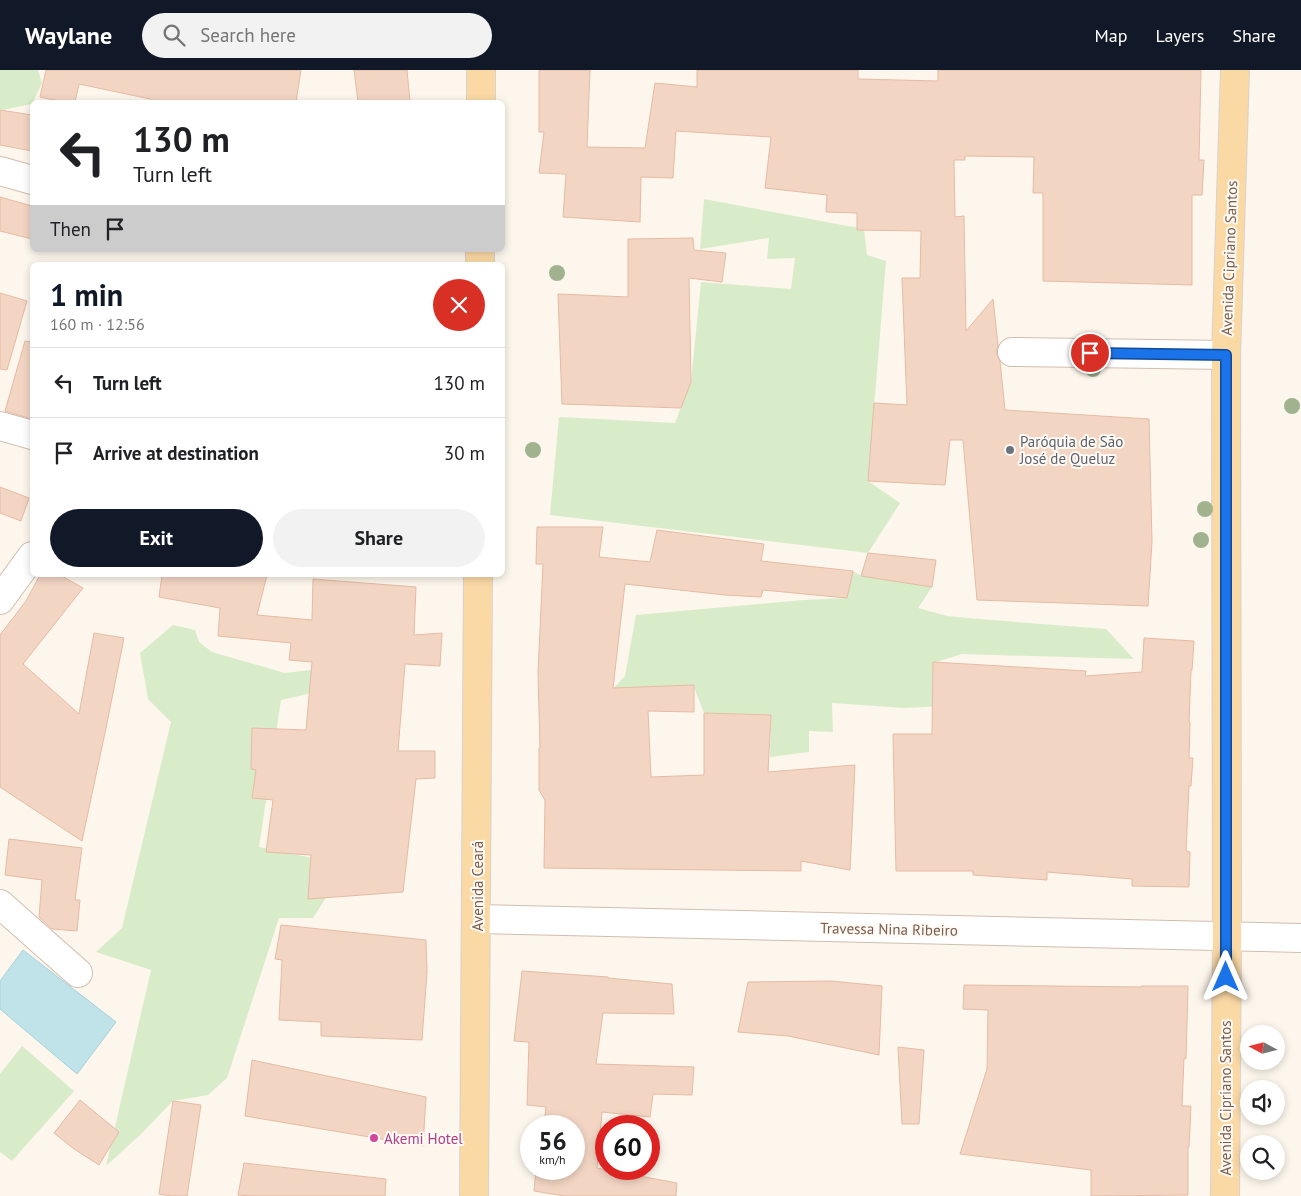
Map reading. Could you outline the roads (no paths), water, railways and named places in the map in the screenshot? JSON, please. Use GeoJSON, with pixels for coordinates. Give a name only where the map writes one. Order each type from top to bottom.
{"type":"FeatureCollection","features":[{"type":"Feature","properties":{"kind":"main road"},"geometry":{"type":"LineString","coordinates":[[480,100],[481,70]]}},
{"type":"Feature","properties":{"kind":"main road","name":"Avenida Cipriano Santos"},"geometry":{"type":"LineString","coordinates":[[1224,1196],[1227,937],[1226,355],[1235,70]]}},
{"type":"Feature","properties":{"kind":"main road","name":"Avenida Ceará"},"geometry":{"type":"LineString","coordinates":[[474,1196],[478,577]]}},
{"type":"Feature","properties":{"kind":"street"},"geometry":{"type":"LineString","coordinates":[[0,171],[30,179]]}},
{"type":"Feature","properties":{"kind":"street"},"geometry":{"type":"LineString","coordinates":[[1012,352],[1226,355]]}},
{"type":"Feature","properties":{"kind":"street"},"geometry":{"type":"LineString","coordinates":[[0,426],[30,434]]}},
{"type":"Feature","properties":{"kind":"street"},"geometry":{"type":"LineString","coordinates":[[0,600],[30,559]]}},
{"type":"Feature","properties":{"kind":"street"},"geometry":{"type":"LineString","coordinates":[[0,904],[78,974]]}},
{"type":"Feature","properties":{"kind":"street","name":"Travessa Nina Ribeiro"},"geometry":{"type":"LineString","coordinates":[[477,920],[1301,938]]}},
{"type":"Feature","properties":{"kind":"water"},"geometry":{"type":"Polygon","coordinates":[[[23,950],[116,1022],[77,1074],[0,1009],[0,981],[23,950]]]}},
{"type":"Feature","properties":{"kind":"place","name":"Paróquia de São José de Queluz"},"geometry":{"type":"Point","coordinates":[1010,450]}},
{"type":"Feature","properties":{"kind":"place","name":"Akemi Hotel"},"geometry":{"type":"Point","coordinates":[374,1138]}}]}
